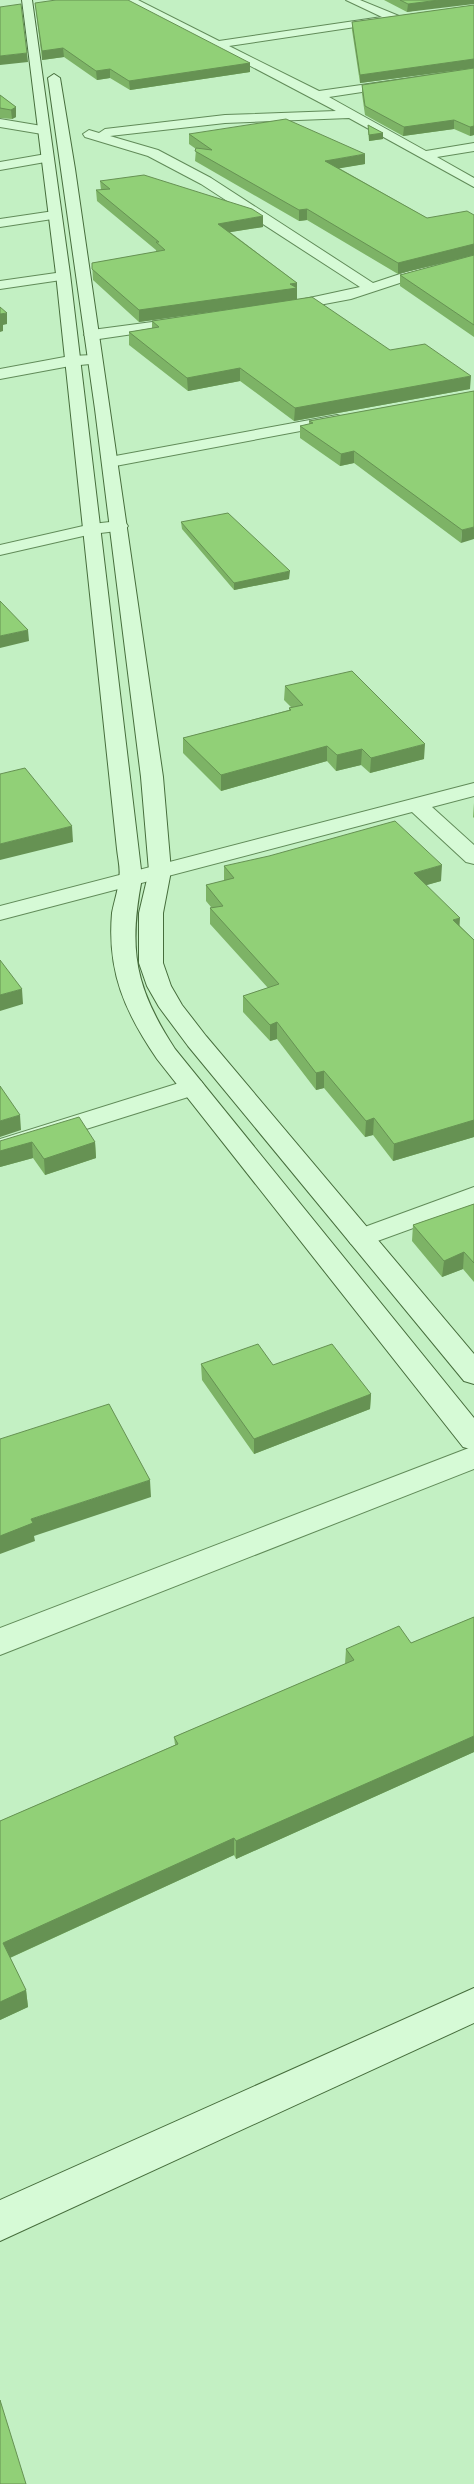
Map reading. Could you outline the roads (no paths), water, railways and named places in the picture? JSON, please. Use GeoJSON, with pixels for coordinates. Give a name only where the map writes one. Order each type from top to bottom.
{"type":"FeatureCollection","features":[{"type":"Feature","properties":{"kind":"street"},"geometry":{"type":"LineString","coordinates":[[28,0],[42,130],[63,276],[70,361],[78,402],[111,683],[131,878],[124,913],[122,941],[124,962],[130,987],[143,1019],[166,1054],[474,1439]]}},
{"type":"Feature","properties":{"kind":"street"},"geometry":{"type":"LineString","coordinates":[[43,0],[119,526],[152,778],[160,871],[151,913],[151,963],[159,986],[171,1007],[197,1041],[474,1374]]}},
{"type":"Feature","properties":{"kind":"street"},"geometry":{"type":"LineString","coordinates":[[130,0],[317,95],[474,183]]}},
{"type":"Feature","properties":{"kind":"street"},"geometry":{"type":"LineString","coordinates":[[219,44],[399,18],[351,0]]}},
{"type":"Feature","properties":{"kind":"street"},"geometry":{"type":"LineString","coordinates":[[317,95],[474,72]]}},
{"type":"Feature","properties":{"kind":"street"},"geometry":{"type":"LineString","coordinates":[[64,137],[225,119],[350,114]]}},
{"type":"Feature","properties":{"kind":"street"},"geometry":{"type":"LineString","coordinates":[[0,123],[42,130]]}},
{"type":"Feature","properties":{"kind":"street"},"geometry":{"type":"LineString","coordinates":[[89,134],[153,152],[206,181],[370,287]]}},
{"type":"Feature","properties":{"kind":"street"},"geometry":{"type":"LineString","coordinates":[[426,155],[474,147]]}},
{"type":"Feature","properties":{"kind":"street"},"geometry":{"type":"LineString","coordinates":[[0,166],[46,158]]}},
{"type":"Feature","properties":{"kind":"street"},"geometry":{"type":"LineString","coordinates":[[0,223],[54,215]]}},
{"type":"Feature","properties":{"kind":"street"},"geometry":{"type":"LineString","coordinates":[[269,310],[346,296],[414,274],[474,260]]}},
{"type":"Feature","properties":{"kind":"street"},"geometry":{"type":"LineString","coordinates":[[0,285],[63,276]]}},
{"type":"Feature","properties":{"kind":"street"},"geometry":{"type":"LineString","coordinates":[[92,335],[205,320]]}},
{"type":"Feature","properties":{"kind":"street"},"geometry":{"type":"LineString","coordinates":[[0,374],[70,361],[94,360]]}},
{"type":"Feature","properties":{"kind":"street"},"geometry":{"type":"LineString","coordinates":[[110,462],[357,416]]}},
{"type":"Feature","properties":{"kind":"street"},"geometry":{"type":"LineString","coordinates":[[0,550],[92,529],[119,526]]}},
{"type":"Feature","properties":{"kind":"street"},"geometry":{"type":"LineString","coordinates":[[0,913],[474,789]]}},
{"type":"Feature","properties":{"kind":"street"},"geometry":{"type":"LineString","coordinates":[[416,804],[474,857]]}},
{"type":"Feature","properties":{"kind":"street"},"geometry":{"type":"LineString","coordinates":[[0,1148],[192,1087]]}},
{"type":"Feature","properties":{"kind":"street"},"geometry":{"type":"LineString","coordinates":[[361,1238],[474,1196]]}},
{"type":"Feature","properties":{"kind":"street"},"geometry":{"type":"LineString","coordinates":[[0,1642],[474,1458]]}},
{"type":"Feature","properties":{"kind":"street"},"geometry":{"type":"LineString","coordinates":[[0,2221],[474,2005]]}}]}
